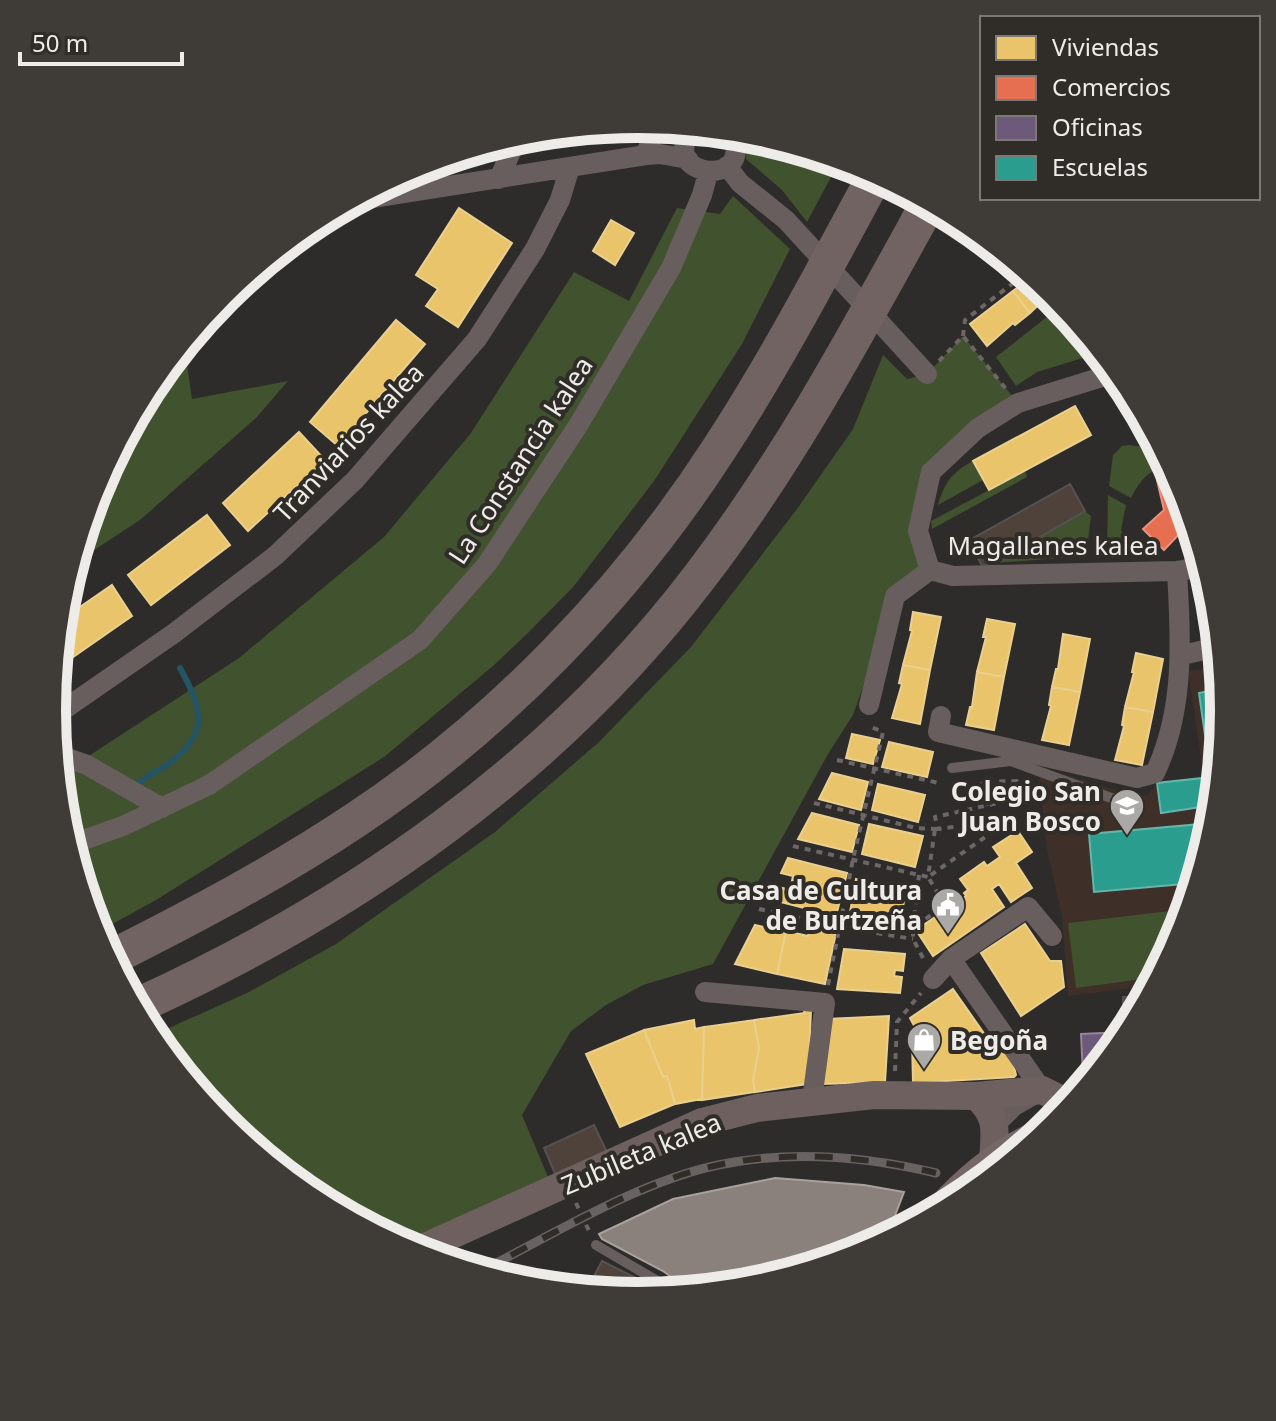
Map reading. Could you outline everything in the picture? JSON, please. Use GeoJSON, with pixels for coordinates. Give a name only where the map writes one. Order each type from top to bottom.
{"type":"FeatureCollection","features":[{"type":"Feature","properties":{"kind":"highway"},"geometry":{"type":"LineString","coordinates":[[121,953],[230,896],[359,818],[466,736],[567,640],[646,550],[718,452],[869,187]]}},
{"type":"Feature","properties":{"kind":"highway"},"geometry":{"type":"LineString","coordinates":[[146,1001],[259,947],[392,867],[504,781],[576,714],[678,605],[758,496],[851,343],[922,214]]}},
{"type":"Feature","properties":{"kind":"street"},"geometry":{"type":"LineString","coordinates":[[653,155],[654,139]]}},
{"type":"Feature","properties":{"kind":"street"},"geometry":{"type":"LineString","coordinates":[[653,155],[678,140]]}},
{"type":"Feature","properties":{"kind":"street"},"geometry":{"type":"LineString","coordinates":[[687,141],[685,148],[688,159],[700,171],[718,169],[786,220],[927,374]]}},
{"type":"Feature","properties":{"kind":"street","name":"La Constancia kalea"},"geometry":{"type":"LineString","coordinates":[[81,841],[123,826],[209,785],[420,640],[487,564],[579,424],[671,268],[702,195],[718,169],[735,153],[734,146]]}},
{"type":"Feature","properties":{"kind":"street"},"geometry":{"type":"LineString","coordinates":[[499,179],[510,153]]}},
{"type":"Feature","properties":{"kind":"street"},"geometry":{"type":"LineString","coordinates":[[394,193],[653,155],[688,159]]}},
{"type":"Feature","properties":{"kind":"street","name":"Tranviarios kalea"},"geometry":{"type":"LineString","coordinates":[[66,708],[173,634],[275,556],[355,480],[477,339],[535,249],[560,200],[570,167]]}},
{"type":"Feature","properties":{"kind":"street"},"geometry":{"type":"LineString","coordinates":[[869,705],[895,596],[930,570],[918,531],[931,472],[978,428],[1018,403],[1103,377]]}},
{"type":"Feature","properties":{"kind":"street","name":"Magallanes kalea"},"geometry":{"type":"LineString","coordinates":[[930,570],[953,576],[1192,569]]}},
{"type":"Feature","properties":{"kind":"street","name":"Magallanes kalea"},"geometry":{"type":"LineString","coordinates":[[941,716],[938,732],[1012,755],[1137,778],[1155,773],[1169,731],[1182,655],[1177,571]]}},
{"type":"Feature","properties":{"kind":"street"},"geometry":{"type":"LineString","coordinates":[[1182,655],[1206,650]]}},
{"type":"Feature","properties":{"kind":"street"},"geometry":{"type":"LineString","coordinates":[[68,758],[87,765],[162,808]]}},
{"type":"Feature","properties":{"kind":"street"},"geometry":{"type":"LineString","coordinates":[[933,979],[951,959],[1028,907],[1052,936]]}},
{"type":"Feature","properties":{"kind":"street"},"geometry":{"type":"LineString","coordinates":[[951,959],[1042,1090],[1058,1098]]}},
{"type":"Feature","properties":{"kind":"street"},"geometry":{"type":"LineString","coordinates":[[705,992],[825,1003],[812,1100]]}},
{"type":"Feature","properties":{"kind":"street"},"geometry":{"type":"LineString","coordinates":[[995,1125],[1014,1106],[1042,1090]]}},
{"type":"Feature","properties":{"kind":"street","name":"Zubileta kalea"},"geometry":{"type":"LineString","coordinates":[[432,1244],[702,1122],[757,1108],[812,1100],[894,1095],[976,1096],[1042,1090]]}},
{"type":"Feature","properties":{"kind":"street"},"geometry":{"type":"LineString","coordinates":[[976,1096],[990,1109],[995,1125],[993,1158]]}},
{"type":"Feature","properties":{"kind":"lane"},"geometry":{"type":"LineString","coordinates":[[952,768],[1012,755],[1133,806]]}},
{"type":"Feature","properties":{"kind":"lane"},"geometry":{"type":"LineString","coordinates":[[596,1245],[658,1281]]}},
{"type":"Feature","properties":{"kind":"path"},"geometry":{"type":"LineString","coordinates":[[927,374],[963,336],[965,320],[1016,281]]}},
{"type":"Feature","properties":{"kind":"path"},"geometry":{"type":"LineString","coordinates":[[963,336],[1018,403]]}},
{"type":"Feature","properties":{"kind":"path"},"geometry":{"type":"LineString","coordinates":[[825,1003],[853,859],[883,732],[865,725],[869,705]]}},
{"type":"Feature","properties":{"kind":"path"},"geometry":{"type":"LineString","coordinates":[[837,760],[939,783],[953,782]]}},
{"type":"Feature","properties":{"kind":"path"},"geometry":{"type":"LineString","coordinates":[[939,783],[952,768]]}},
{"type":"Feature","properties":{"kind":"path"},"geometry":{"type":"LineString","coordinates":[[913,928],[945,905],[928,877],[937,829],[935,817],[987,806],[1020,798],[1017,781],[982,782],[987,806]]}},
{"type":"Feature","properties":{"kind":"path"},"geometry":{"type":"LineString","coordinates":[[793,846],[928,877],[1011,819],[937,829],[916,828],[814,803]]}},
{"type":"Feature","properties":{"kind":"path"},"geometry":{"type":"LineString","coordinates":[[759,909],[913,939],[919,875]]}},
{"type":"Feature","properties":{"kind":"path"},"geometry":{"type":"LineString","coordinates":[[894,1095],[897,1022],[933,979]]}},
{"type":"Feature","properties":{"kind":"path"},"geometry":{"type":"LineString","coordinates":[[572,1181],[575,1203],[596,1245]]}},
{"type":"Feature","properties":{"kind":"shaded area","name":"Colegio San Juan Bosco"},"geometry":{"type":"Polygon","coordinates":[[[1208,668],[1209,748],[1199,822],[1180,894],[1138,987],[1068,996],[1062,917],[1047,849],[1039,782],[1043,768],[1136,796],[1148,795],[1157,783],[1204,778],[1188,671],[1208,668]]]}},
{"type":"Feature","properties":{"kind":"green space"},"geometry":{"type":"Polygon","coordinates":[[[746,148],[833,173],[807,222],[782,190],[746,159],[746,148]]]}},
{"type":"Feature","properties":{"kind":"green space"},"geometry":{"type":"Polygon","coordinates":[[[733,196],[790,249],[742,344],[654,481],[574,586],[493,666],[384,757],[156,900],[109,926],[85,859],[69,769],[239,658],[384,537],[471,433],[574,272],[629,301],[677,208],[720,214],[733,196]]]}},
{"type":"Feature","properties":{"kind":"green space"},"geometry":{"type":"Polygon","coordinates":[[[1050,314],[1087,357],[1037,372],[1016,386],[996,357],[1050,314]]]}},
{"type":"Feature","properties":{"kind":"green space"},"geometry":{"type":"Polygon","coordinates":[[[963,336],[1018,403],[931,472],[918,531],[930,570],[895,596],[853,715],[828,754],[713,964],[643,985],[606,1005],[571,1031],[522,1115],[548,1177],[418,1239],[352,1206],[261,1141],[208,1088],[164,1030],[247,993],[336,944],[495,832],[599,742],[691,647],[797,509],[853,429],[883,355],[907,379],[927,374],[963,336]]]}},
{"type":"Feature","properties":{"kind":"green space"},"geometry":{"type":"Polygon","coordinates":[[[186,359],[192,399],[288,381],[256,418],[140,520],[87,555],[125,458],[162,393],[186,359]]]}},
{"type":"Feature","properties":{"kind":"green space"},"geometry":{"type":"Polygon","coordinates":[[[1122,446],[1145,447],[1156,470],[1138,486],[1131,498],[1109,486],[1113,455],[1122,446]]]}},
{"type":"Feature","properties":{"kind":"green space"},"geometry":{"type":"Polygon","coordinates":[[[973,461],[983,480],[938,505],[950,479],[973,461]]]}},
{"type":"Feature","properties":{"kind":"green space"},"geometry":{"type":"Polygon","coordinates":[[[1025,471],[1027,477],[932,529],[931,521],[1025,471]]]}},
{"type":"Feature","properties":{"kind":"green space"},"geometry":{"type":"Polygon","coordinates":[[[1108,495],[1126,505],[1121,530],[1135,552],[1107,553],[1108,495]]]}},
{"type":"Feature","properties":{"kind":"green space"},"geometry":{"type":"Polygon","coordinates":[[[1085,511],[1091,516],[1086,556],[995,563],[1085,511]]]}},
{"type":"Feature","properties":{"kind":"green space"},"geometry":{"type":"Polygon","coordinates":[[[1173,911],[1143,979],[1076,988],[1068,923],[1173,911]]]}},
{"type":"Feature","properties":{"kind":"building: Viviendas"},"geometry":{"type":"Polygon","coordinates":[[[459,208],[512,243],[458,327],[426,306],[438,289],[416,275],[459,208]]]}},
{"type":"Feature","properties":{"kind":"building: Viviendas"},"geometry":{"type":"Polygon","coordinates":[[[611,220],[634,233],[615,265],[593,251],[611,220]]]}},
{"type":"Feature","properties":{"kind":"building: Viviendas"},"geometry":{"type":"Polygon","coordinates":[[[1020,285],[1040,304],[1030,313],[1013,291],[1020,285]]]}},
{"type":"Feature","properties":{"kind":"building: Viviendas"},"geometry":{"type":"Polygon","coordinates":[[[1013,291],[1030,313],[1015,325],[1013,323],[987,346],[970,324],[1013,291]]]}},
{"type":"Feature","properties":{"kind":"building: Viviendas"},"geometry":{"type":"Polygon","coordinates":[[[396,320],[425,344],[338,446],[310,422],[396,320]]]}},
{"type":"Feature","properties":{"kind":"building: Viviendas"},"geometry":{"type":"Polygon","coordinates":[[[1075,406],[1091,435],[989,490],[973,461],[1075,406]]]}},
{"type":"Feature","properties":{"kind":"building: Viviendas"},"geometry":{"type":"Polygon","coordinates":[[[299,432],[325,460],[248,531],[223,503],[299,432]]]}},
{"type":"Feature","properties":{"kind":"building: Viviendas"},"geometry":{"type":"Polygon","coordinates":[[[207,515],[230,545],[151,605],[128,575],[207,515]]]}},
{"type":"Feature","properties":{"kind":"building: Viviendas"},"geometry":{"type":"Polygon","coordinates":[[[112,585],[132,616],[68,660],[75,610],[112,585]]]}},
{"type":"Feature","properties":{"kind":"building: Viviendas"},"geometry":{"type":"Polygon","coordinates":[[[913,612],[941,617],[930,670],[903,665],[912,631],[913,612]]]}},
{"type":"Feature","properties":{"kind":"building: Viviendas"},"geometry":{"type":"Polygon","coordinates":[[[987,619],[1015,624],[1004,677],[977,672],[987,619]]]}},
{"type":"Feature","properties":{"kind":"building: Viviendas"},"geometry":{"type":"Polygon","coordinates":[[[1063,634],[1090,639],[1080,692],[1052,687],[1063,634]]]}},
{"type":"Feature","properties":{"kind":"building: Viviendas"},"geometry":{"type":"Polygon","coordinates":[[[1136,653],[1163,659],[1153,712],[1125,707],[1136,653]]]}},
{"type":"Feature","properties":{"kind":"building: Viviendas"},"geometry":{"type":"Polygon","coordinates":[[[903,665],[930,670],[920,724],[892,718],[902,684],[899,683],[903,665]]]}},
{"type":"Feature","properties":{"kind":"building: Viviendas"},"geometry":{"type":"Polygon","coordinates":[[[977,672],[1004,677],[994,730],[966,725],[977,672]]]}},
{"type":"Feature","properties":{"kind":"building: Viviendas"},"geometry":{"type":"Polygon","coordinates":[[[1052,687],[1080,692],[1069,745],[1042,740],[1051,706],[1052,687]]]}},
{"type":"Feature","properties":{"kind":"building: Viviendas"},"geometry":{"type":"Polygon","coordinates":[[[1125,707],[1153,712],[1142,765],[1115,760],[1124,726],[1125,707]]]}},
{"type":"Feature","properties":{"kind":"building: Viviendas"},"geometry":{"type":"Polygon","coordinates":[[[852,734],[880,740],[873,764],[846,758],[852,734]]]}},
{"type":"Feature","properties":{"kind":"building: Viviendas"},"geometry":{"type":"Polygon","coordinates":[[[889,742],[933,752],[927,777],[882,767],[889,742]]]}},
{"type":"Feature","properties":{"kind":"building: Viviendas"},"geometry":{"type":"Polygon","coordinates":[[[832,773],[868,782],[861,810],[819,799],[832,773]]]}},
{"type":"Feature","properties":{"kind":"building: Viviendas"},"geometry":{"type":"Polygon","coordinates":[[[878,784],[925,795],[918,822],[872,810],[878,784]]]}},
{"type":"Feature","properties":{"kind":"building: Viviendas"},"geometry":{"type":"Polygon","coordinates":[[[812,813],[859,825],[852,852],[798,839],[812,813]]]}},
{"type":"Feature","properties":{"kind":"building: Viviendas"},"geometry":{"type":"Polygon","coordinates":[[[869,824],[923,836],[915,867],[862,854],[869,824]]]}},
{"type":"Feature","properties":{"kind":"building: Viviendas"},"geometry":{"type":"Polygon","coordinates":[[[1018,831],[1032,852],[1016,863],[1032,888],[1011,902],[999,884],[992,889],[1004,907],[933,956],[916,930],[966,896],[964,893],[968,890],[960,879],[984,862],[987,866],[1000,857],[993,847],[1018,831]]]}},
{"type":"Feature","properties":{"kind":"building: Viviendas"},"geometry":{"type":"Polygon","coordinates":[[[788,858],[847,873],[836,916],[769,899],[775,886],[790,890],[793,876],[781,873],[788,858]]]}},
{"type":"Feature","properties":{"kind":"building: Viviendas"},"geometry":{"type":"Polygon","coordinates":[[[856,879],[907,889],[898,928],[849,918],[856,879]]]}},
{"type":"Feature","properties":{"kind":"building: Viviendas"},"geometry":{"type":"Polygon","coordinates":[[[1025,924],[1050,961],[1061,961],[1064,987],[1021,1016],[981,953],[1025,924]]]}},
{"type":"Feature","properties":{"kind":"building: Viviendas"},"geometry":{"type":"Polygon","coordinates":[[[755,925],[786,932],[777,974],[735,964],[755,925]]]}},
{"type":"Feature","properties":{"kind":"building: Viviendas"},"geometry":{"type":"Polygon","coordinates":[[[810,927],[836,933],[825,984],[777,974],[786,931],[808,936],[810,927]]]}},
{"type":"Feature","properties":{"kind":"building: Viviendas"},"geometry":{"type":"Polygon","coordinates":[[[844,949],[905,954],[903,971],[895,970],[894,976],[902,977],[900,993],[837,989],[844,949]]]}},
{"type":"Feature","properties":{"kind":"building: Viviendas"},"geometry":{"type":"Polygon","coordinates":[[[953,989],[997,1052],[1003,1048],[1013,1063],[1014,1077],[913,1083],[912,1039],[919,1035],[910,1018],[953,989]]]}},
{"type":"Feature","properties":{"kind":"building: Viviendas"},"geometry":{"type":"Polygon","coordinates":[[[811,1010],[808,1084],[755,1092],[753,1081],[759,1048],[754,1020],[811,1010]]]}},
{"type":"Feature","properties":{"kind":"building: Viviendas"},"geometry":{"type":"Polygon","coordinates":[[[889,1016],[885,1082],[822,1084],[827,1019],[889,1016]]]}},
{"type":"Feature","properties":{"kind":"building: Viviendas"},"geometry":{"type":"Polygon","coordinates":[[[694,1020],[695,1029],[704,1027],[702,1099],[675,1104],[667,1076],[663,1077],[644,1030],[694,1020]]]}},
{"type":"Feature","properties":{"kind":"building: Viviendas"},"geometry":{"type":"Polygon","coordinates":[[[754,1020],[759,1048],[753,1081],[755,1092],[702,1100],[704,1027],[754,1020]]]}},
{"type":"Feature","properties":{"kind":"building: Viviendas"},"geometry":{"type":"Polygon","coordinates":[[[644,1030],[663,1077],[667,1076],[675,1104],[620,1127],[586,1054],[644,1030]]]}},
{"type":"Feature","properties":{"kind":"building: Comercios"},"geometry":{"type":"Polygon","coordinates":[[[1160,479],[1181,532],[1164,550],[1143,529],[1164,510],[1157,480],[1160,479]]]}},
{"type":"Feature","properties":{"kind":"building: Oficinas"},"geometry":{"type":"Polygon","coordinates":[[[1111,1033],[1083,1070],[1081,1034],[1111,1033]]]}},
{"type":"Feature","properties":{"kind":"building: Escuelas"},"geometry":{"type":"Polygon","coordinates":[[[1209,677],[1210,710],[1208,757],[1199,693],[1209,691],[1209,677]]]}},
{"type":"Feature","properties":{"kind":"building: Escuelas"},"geometry":{"type":"Polygon","coordinates":[[[1206,778],[1201,807],[1161,813],[1157,783],[1206,778]]]}},
{"type":"Feature","properties":{"kind":"building: Escuelas"},"geometry":{"type":"Polygon","coordinates":[[[1199,824],[1183,884],[1094,892],[1089,834],[1199,824]]]}},
{"type":"Feature","properties":{"kind":"building: Industria"},"geometry":{"type":"Polygon","coordinates":[[[775,1178],[864,1185],[904,1192],[892,1223],[857,1239],[750,1272],[676,1281],[602,1239],[599,1234],[673,1199],[775,1178]]]}},
{"type":"Feature","properties":{"kind":"building: Otros"},"geometry":{"type":"Polygon","coordinates":[[[1070,484],[1085,511],[984,569],[968,541],[1070,484]]]}},
{"type":"Feature","properties":{"kind":"building: Otros"},"geometry":{"type":"Polygon","coordinates":[[[1123,997],[1133,997],[1127,1006],[1123,1006],[1123,997]]]}},
{"type":"Feature","properties":{"kind":"building: Otros"},"geometry":{"type":"Polygon","coordinates":[[[594,1125],[607,1152],[556,1176],[544,1148],[594,1125]]]}},
{"type":"Feature","properties":{"kind":"building: Otros"},"geometry":{"type":"Polygon","coordinates":[[[602,1261],[644,1282],[601,1281],[592,1280],[602,1261]]]}},
{"type":"Feature","properties":{"kind":"waterway"},"geometry":{"type":"LineString","coordinates":[[138,784],[179,755],[195,733],[197,710],[180,668]]}},
{"type":"Feature","properties":{"kind":"railway"},"geometry":{"type":"LineString","coordinates":[[494,1264],[626,1197],[718,1165],[800,1156],[882,1162],[936,1173]]}},
{"type":"Feature","properties":{"kind":"place","name":"Colegio San Juan Bosco"},"geometry":{"type":"Point","coordinates":[1127,837]}},
{"type":"Feature","properties":{"kind":"place","name":"Casa de Cultura de Burtzeña"},"geometry":{"type":"Point","coordinates":[948,936]}},
{"type":"Feature","properties":{"kind":"place","name":"Begoña"},"geometry":{"type":"Point","coordinates":[924,1071]}}]}
